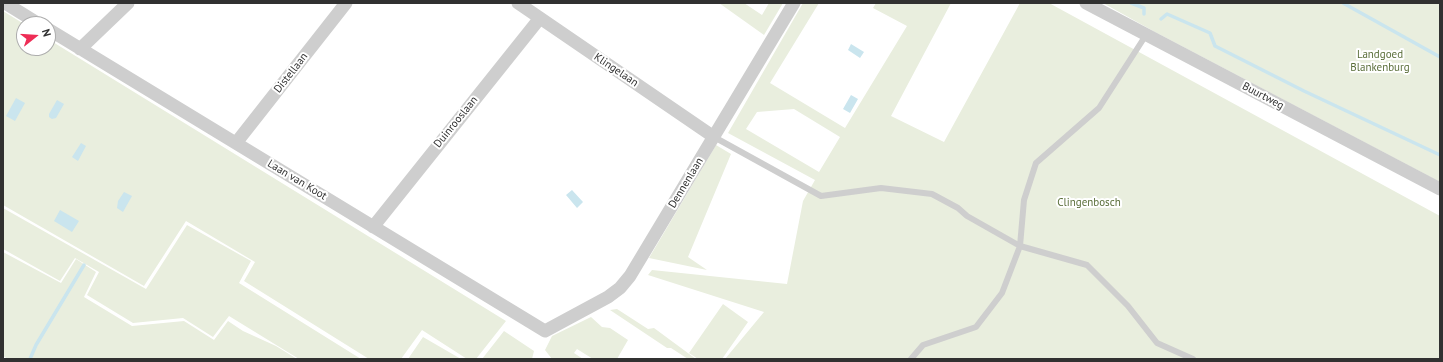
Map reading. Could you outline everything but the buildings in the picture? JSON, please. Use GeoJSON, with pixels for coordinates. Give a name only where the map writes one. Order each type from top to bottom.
{"type":"FeatureCollection","features":[{"type":"Feature","properties":{"kind":"street"},"geometry":{"type":"LineString","coordinates":[[5,3],[26,16]]}},
{"type":"Feature","properties":{"kind":"street"},"geometry":{"type":"LineString","coordinates":[[80,49],[128,3]]}},
{"type":"Feature","properties":{"kind":"street","name":"Distellaan"},"geometry":{"type":"LineString","coordinates":[[236,143],[346,3]]}},
{"type":"Feature","properties":{"kind":"street","name":"Klingelaan"},"geometry":{"type":"LineString","coordinates":[[518,3],[714,136]]}},
{"type":"Feature","properties":{"kind":"street","name":"Dennenlaan"},"geometry":{"type":"LineString","coordinates":[[545,330],[608,297],[620,288],[630,276],[794,3]]}},
{"type":"Feature","properties":{"kind":"street","name":"Buurtweg"},"geometry":{"type":"LineString","coordinates":[[1086,3],[1440,189]]}},
{"type":"Feature","properties":{"kind":"street","name":"Duinrooslaan"},"geometry":{"type":"LineString","coordinates":[[373,227],[540,18]]}},
{"type":"Feature","properties":{"kind":"street","name":"Laan van Koot"},"geometry":{"type":"LineString","coordinates":[[56,34],[545,330]]}},
{"type":"Feature","properties":{"kind":"lane"},"geometry":{"type":"LineString","coordinates":[[912,359],[923,345],[976,327],[1002,293],[1020,246],[1024,200],[1036,163],[1099,108],[1146,35]]}},
{"type":"Feature","properties":{"kind":"lane"},"geometry":{"type":"LineString","coordinates":[[714,136],[821,196],[881,188],[932,194],[1020,246],[1087,265],[1128,306],[1157,343],[1193,359]]}},
{"type":"Feature","properties":{"kind":"green space"},"geometry":{"type":"Polygon","coordinates":[[[719,3],[744,3],[762,15],[769,3],[783,3],[764,35],[719,3]]]}},
{"type":"Feature","properties":{"kind":"green space","name":"Clingenbosch"},"geometry":{"type":"Polygon","coordinates":[[[803,3],[819,3],[770,83],[845,128],[907,26],[873,8],[876,3],[951,3],[891,116],[944,142],[1020,3],[1049,3],[1440,216],[1440,359],[725,359],[764,312],[648,275],[652,270],[787,284],[803,201],[815,180],[728,133],[803,3]],[[794,109],[757,112],[746,129],[819,172],[840,137],[794,109]]]}},
{"type":"Feature","properties":{"kind":"green space","name":"Landgoed Blankenburg"},"geometry":{"type":"Polygon","coordinates":[[[1103,3],[1440,3],[1440,182],[1155,32],[1103,3]]]}},
{"type":"Feature","properties":{"kind":"green space"},"geometry":{"type":"Polygon","coordinates":[[[3,11],[16,19],[16,56],[56,56],[56,44],[506,321],[476,359],[467,359],[422,330],[401,359],[369,359],[244,281],[255,262],[186,221],[144,286],[3,205],[3,11]]]}},
{"type":"Feature","properties":{"kind":"green space"},"geometry":{"type":"Polygon","coordinates":[[[716,145],[731,154],[688,257],[707,270],[649,258],[716,145]]]}},
{"type":"Feature","properties":{"kind":"green space"},"geometry":{"type":"Polygon","coordinates":[[[3,208],[146,289],[187,225],[251,261],[239,283],[361,359],[299,359],[229,316],[213,337],[183,318],[133,323],[87,295],[99,272],[75,258],[60,281],[3,249],[3,208]]]}},
{"type":"Feature","properties":{"kind":"green space"},"geometry":{"type":"Polygon","coordinates":[[[3,252],[61,283],[76,259],[96,272],[84,297],[132,326],[184,321],[214,340],[228,321],[243,331],[276,346],[297,359],[8,359],[3,356],[3,252]]]}},
{"type":"Feature","properties":{"kind":"green space"},"geometry":{"type":"Polygon","coordinates":[[[723,304],[748,322],[722,359],[698,359],[689,353],[723,304]]]}},
{"type":"Feature","properties":{"kind":"green space"},"geometry":{"type":"Polygon","coordinates":[[[617,309],[648,329],[654,328],[696,359],[688,359],[671,348],[667,348],[610,310],[617,309]]]}},
{"type":"Feature","properties":{"kind":"green space"},"geometry":{"type":"Polygon","coordinates":[[[591,317],[602,327],[610,328],[628,340],[617,359],[593,359],[577,349],[574,353],[583,359],[552,359],[545,350],[552,336],[591,317]]]}},
{"type":"Feature","properties":{"kind":"green space"},"geometry":{"type":"Polygon","coordinates":[[[504,331],[534,351],[532,359],[482,359],[504,331]]]}},
{"type":"Feature","properties":{"kind":"green space"},"geometry":{"type":"Polygon","coordinates":[[[423,337],[461,359],[408,359],[423,337]]]}},
{"type":"Feature","properties":{"kind":"water"},"geometry":{"type":"Polygon","coordinates":[[[851,44],[864,52],[860,58],[848,50],[851,44]]]}},
{"type":"Feature","properties":{"kind":"water"},"geometry":{"type":"Polygon","coordinates":[[[851,95],[858,99],[850,113],[843,109],[851,95]]]}},
{"type":"Feature","properties":{"kind":"water"},"geometry":{"type":"Polygon","coordinates":[[[16,98],[25,103],[15,121],[6,116],[16,98]]]}},
{"type":"Feature","properties":{"kind":"water"},"geometry":{"type":"Polygon","coordinates":[[[57,100],[64,104],[56,118],[52,119],[49,117],[49,114],[57,100]]]}},
{"type":"Feature","properties":{"kind":"water"},"geometry":{"type":"Polygon","coordinates":[[[81,143],[86,146],[78,161],[72,157],[81,143]]]}},
{"type":"Feature","properties":{"kind":"water"},"geometry":{"type":"Polygon","coordinates":[[[572,190],[583,202],[577,208],[566,195],[572,190]]]}},
{"type":"Feature","properties":{"kind":"water"},"geometry":{"type":"Polygon","coordinates":[[[124,192],[132,196],[123,212],[117,208],[118,201],[124,192]]]}},
{"type":"Feature","properties":{"kind":"water"},"geometry":{"type":"Polygon","coordinates":[[[60,210],[79,221],[72,232],[54,221],[60,210]]]}},
{"type":"Feature","properties":{"kind":"waterway"},"geometry":{"type":"LineString","coordinates":[[1131,3],[1144,8],[1144,14]]}},
{"type":"Feature","properties":{"kind":"waterway"},"geometry":{"type":"LineString","coordinates":[[1343,3],[1440,57]]}},
{"type":"Feature","properties":{"kind":"waterway"},"geometry":{"type":"LineString","coordinates":[[1161,19],[1167,14],[1210,33],[1215,46],[1304,91],[1440,155]]}},
{"type":"Feature","properties":{"kind":"waterway"},"geometry":{"type":"LineString","coordinates":[[30,359],[36,345],[84,265]]}}]}
